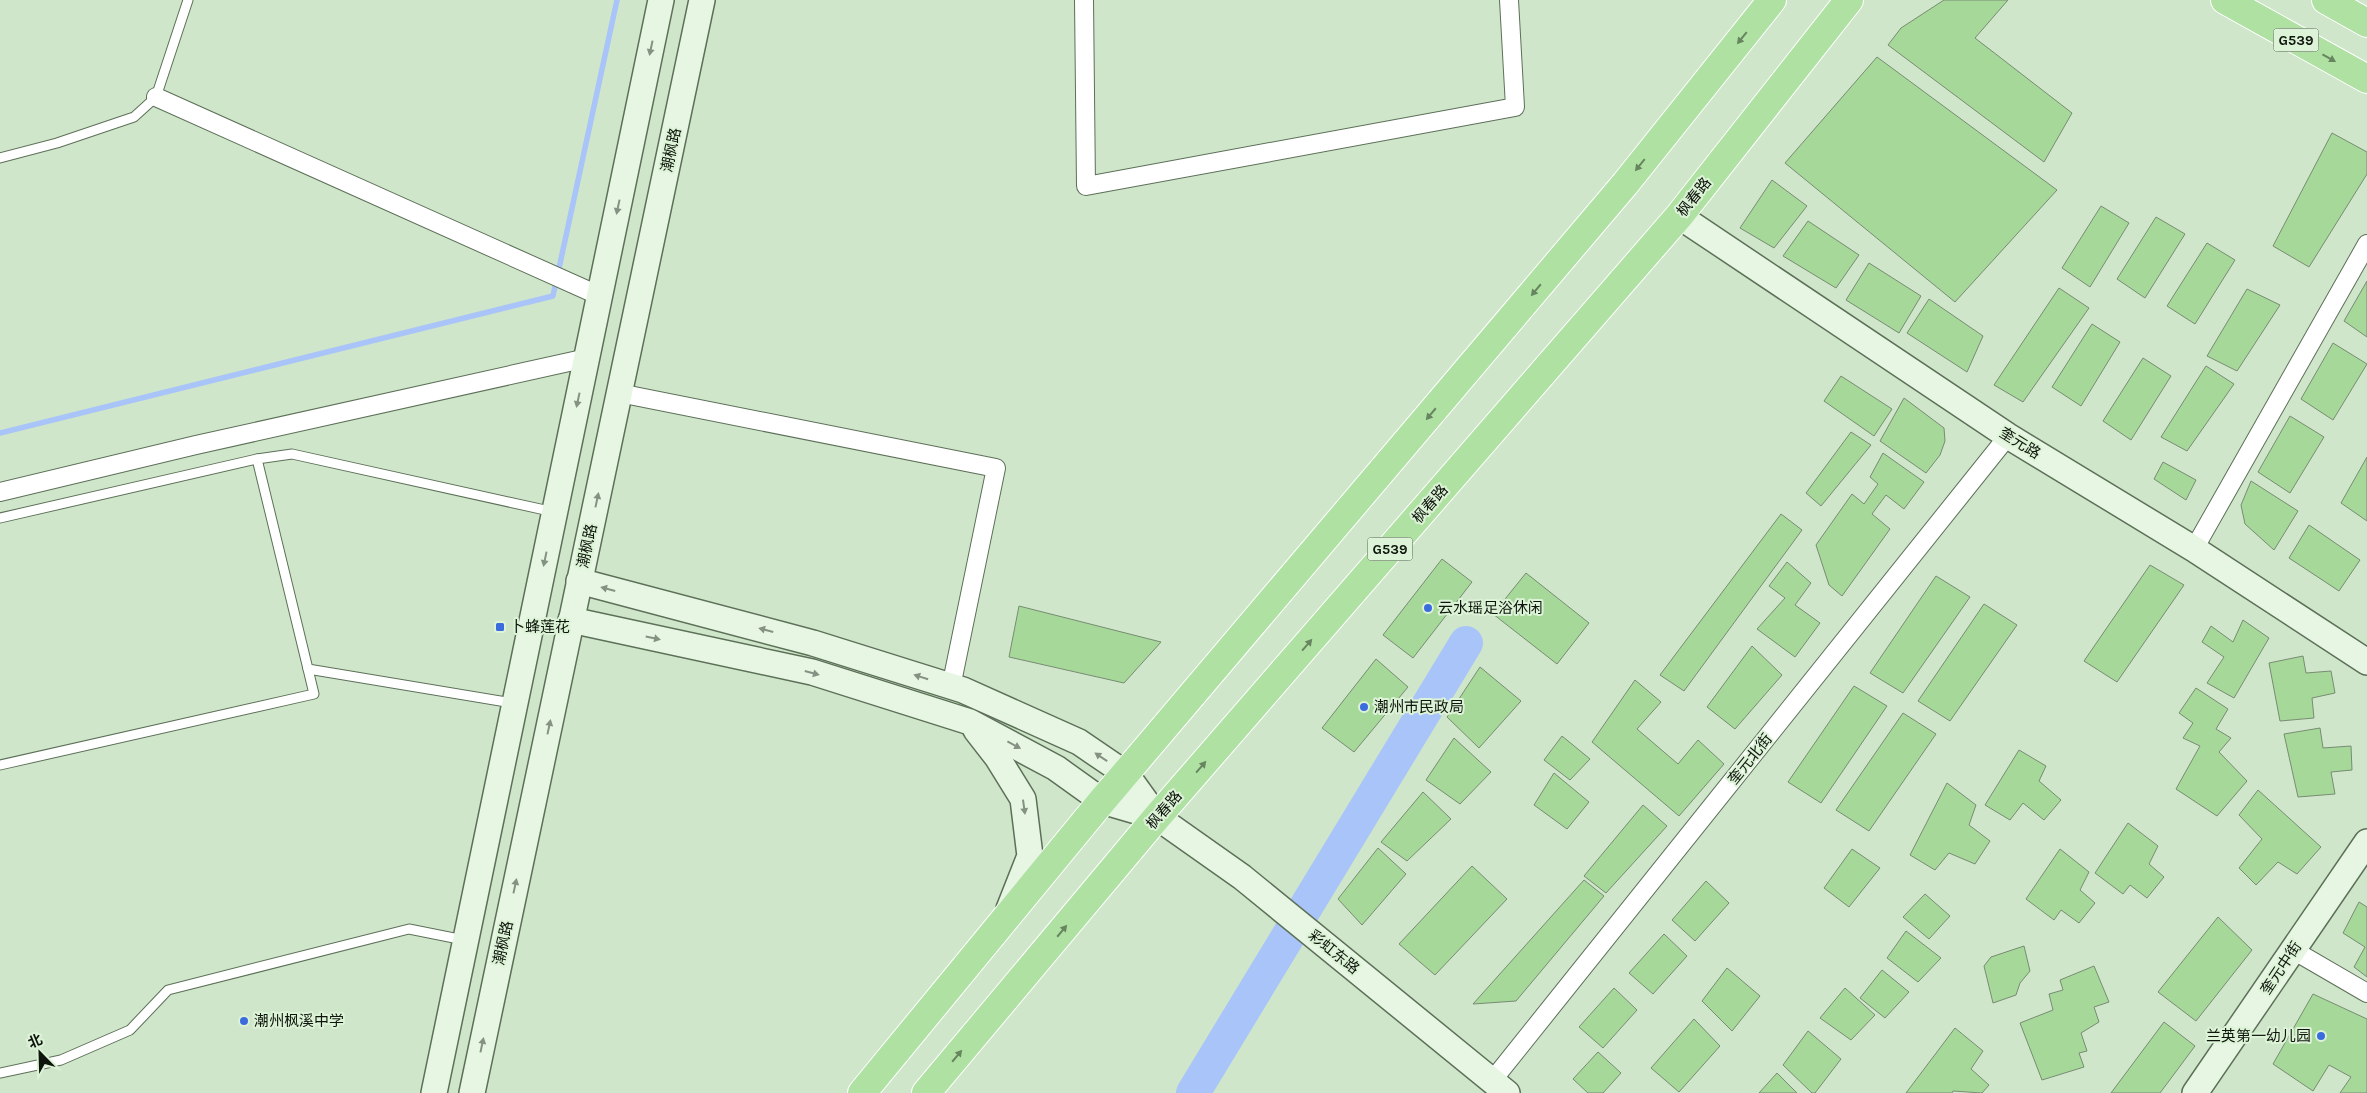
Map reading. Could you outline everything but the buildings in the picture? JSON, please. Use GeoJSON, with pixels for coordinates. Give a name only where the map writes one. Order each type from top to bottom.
{"type":"FeatureCollection","features":[{"type":"Feature","properties":{"kind":"highway"},"geometry":{"type":"LineString","coordinates":[[862,1093],[1102,801],[1625,184],[1772,0]]}},
{"type":"Feature","properties":{"kind":"highway","name":"枫春路"},"geometry":{"type":"LineString","coordinates":[[926,1093],[1157,818],[1679,216],[1849,0]]}},
{"type":"Feature","properties":{"kind":"highway","name":"G539"},"geometry":{"type":"LineString","coordinates":[[2225,0],[2367,79]]}},
{"type":"Feature","properties":{"kind":"highway"},"geometry":{"type":"LineString","coordinates":[[2326,0],[2367,23]]}},
{"type":"Feature","properties":{"kind":"main road"},"geometry":{"type":"LineString","coordinates":[[434,1093],[661,0]]}},
{"type":"Feature","properties":{"kind":"main road","name":"潮枫路"},"geometry":{"type":"LineString","coordinates":[[472,1093],[702,0]]}},
{"type":"Feature","properties":{"kind":"main road","name":"奎元路"},"geometry":{"type":"LineString","coordinates":[[1679,216],[2008,436],[2194,549],[2367,662]]}},
{"type":"Feature","properties":{"kind":"main road"},"geometry":{"type":"LineString","coordinates":[[580,581],[813,643],[951,686],[1080,742],[1126,774],[1157,818]]}},
{"type":"Feature","properties":{"kind":"main road"},"geometry":{"type":"LineString","coordinates":[[572,620],[812,672],[970,722],[1056,768],[1102,801],[1157,818]]}},
{"type":"Feature","properties":{"kind":"main road"},"geometry":{"type":"LineString","coordinates":[[970,722],[998,757],[1023,799],[1030,856],[1006,917]]}},
{"type":"Feature","properties":{"kind":"main road","name":"彩虹东路"},"geometry":{"type":"LineString","coordinates":[[1157,818],[1242,878],[1352,967],[1493,1089]]}},
{"type":"Feature","properties":{"kind":"main road","name":"奎元中街"},"geometry":{"type":"LineString","coordinates":[[2195,1093],[2367,842]]}},
{"type":"Feature","properties":{"kind":"street"},"geometry":{"type":"LineString","coordinates":[[1084,0],[1086,186],[1515,107],[1508,0]]}},
{"type":"Feature","properties":{"kind":"street"},"geometry":{"type":"LineString","coordinates":[[156,98],[600,296]]}},
{"type":"Feature","properties":{"kind":"street"},"geometry":{"type":"LineString","coordinates":[[2194,549],[2367,244]]}},
{"type":"Feature","properties":{"kind":"street"},"geometry":{"type":"LineString","coordinates":[[0,492],[196,445],[587,358]]}},
{"type":"Feature","properties":{"kind":"street"},"geometry":{"type":"LineString","coordinates":[[619,393],[996,468],[951,686]]}},
{"type":"Feature","properties":{"kind":"street","name":"奎元北街"},"geometry":{"type":"LineString","coordinates":[[1493,1089],[2008,436]]}},
{"type":"Feature","properties":{"kind":"street"},"geometry":{"type":"LineString","coordinates":[[2293,950],[2367,993]]}},
{"type":"Feature","properties":{"kind":"lane"},"geometry":{"type":"LineString","coordinates":[[0,158],[57,143],[134,117],[156,98],[188,0]]}},
{"type":"Feature","properties":{"kind":"lane"},"geometry":{"type":"LineString","coordinates":[[0,518],[257,459],[292,454],[555,512]]}},
{"type":"Feature","properties":{"kind":"lane"},"geometry":{"type":"LineString","coordinates":[[0,765],[314,694],[257,459]]}},
{"type":"Feature","properties":{"kind":"lane"},"geometry":{"type":"LineString","coordinates":[[308,669],[515,703]]}},
{"type":"Feature","properties":{"kind":"lane"},"geometry":{"type":"LineString","coordinates":[[0,1073],[61,1060],[130,1030],[168,990],[409,929],[466,940]]}},
{"type":"Feature","properties":{"kind":"waterway"},"geometry":{"type":"LineString","coordinates":[[0,433],[553,296],[617,0]]}},
{"type":"Feature","properties":{"kind":"waterway"},"geometry":{"type":"LineString","coordinates":[[1193,1093],[1466,643]]}},
{"type":"Feature","properties":{"kind":"place","name":"云水瑶足浴休闲"},"geometry":{"type":"Point","coordinates":[1428,608]}},
{"type":"Feature","properties":{"kind":"place","name":"卜蜂莲花"},"geometry":{"type":"Point","coordinates":[500,627]}},
{"type":"Feature","properties":{"kind":"place","name":"潮州市民政局"},"geometry":{"type":"Point","coordinates":[1364,707]}},
{"type":"Feature","properties":{"kind":"place","name":"潮州枫溪中学"},"geometry":{"type":"Point","coordinates":[244,1021]}},
{"type":"Feature","properties":{"kind":"place","name":"兰英第一幼儿园"},"geometry":{"type":"Point","coordinates":[2321,1036]}}]}
